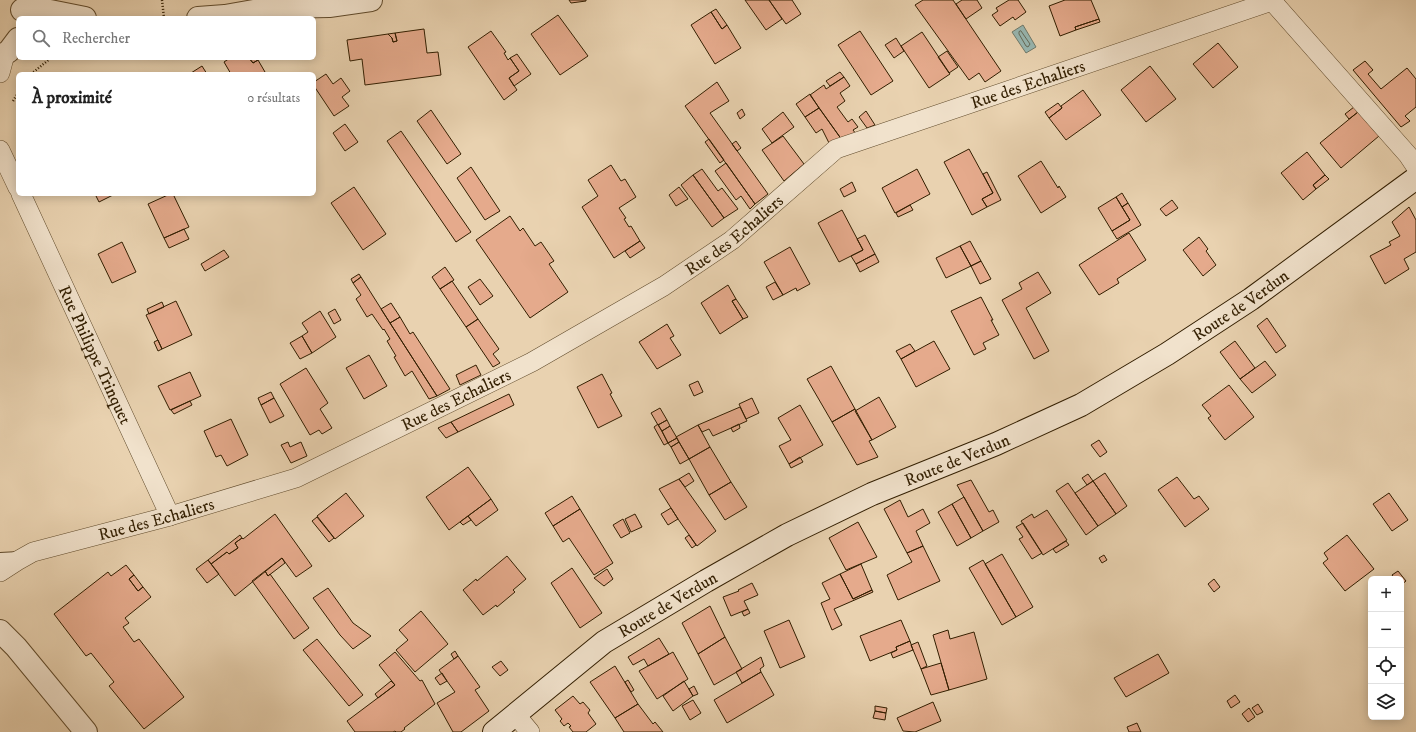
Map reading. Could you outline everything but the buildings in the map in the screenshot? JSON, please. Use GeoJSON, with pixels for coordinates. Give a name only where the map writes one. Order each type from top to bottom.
{"type":"FeatureCollection","features":[{"type":"Feature","properties":{"kind":"main road"},"geometry":{"type":"LineString","coordinates":[[225,16],[277,7],[329,6],[371,0]]}},
{"type":"Feature","properties":{"kind":"main road"},"geometry":{"type":"LineString","coordinates":[[20,9],[50,11],[75,16]]}},
{"type":"Feature","properties":{"kind":"main road","name":"Route de Verdun"},"geometry":{"type":"LineString","coordinates":[[494,732],[604,642],[787,535],[872,494],[996,444],[1081,404],[1167,354],[1251,299],[1416,178]]}},
{"type":"Feature","properties":{"kind":"main road"},"geometry":{"type":"LineString","coordinates":[[0,631],[16,647],[86,732]]}},
{"type":"Feature","properties":{"kind":"street","name":"Rue des Echaliers"},"geometry":{"type":"LineString","coordinates":[[0,572],[33,552],[170,516],[296,478],[532,362],[664,286],[732,240],[836,149],[1272,1],[1408,155],[1416,168]]}},
{"type":"Feature","properties":{"kind":"street"},"geometry":{"type":"LineString","coordinates":[[0,150],[16,184]]}},
{"type":"Feature","properties":{"kind":"street","name":"Rue Philippe Trinquet"},"geometry":{"type":"LineString","coordinates":[[22,196],[170,516]]}},
{"type":"Feature","properties":{"kind":"street"},"geometry":{"type":"LineString","coordinates":[[515,714],[530,732]]}},
{"type":"Feature","properties":{"kind":"lane"},"geometry":{"type":"LineString","coordinates":[[0,558],[25,557]]}},
{"type":"Feature","properties":{"kind":"path"},"geometry":{"type":"LineString","coordinates":[[162,0],[164,16]]}},
{"type":"Feature","properties":{"kind":"path"},"geometry":{"type":"LineString","coordinates":[[34,72],[48,60]]}},
{"type":"Feature","properties":{"kind":"path"},"geometry":{"type":"LineString","coordinates":[[12,101],[16,96]]}},
{"type":"Feature","properties":{"kind":"water"},"geometry":{"type":"Polygon","coordinates":[[[1023,25],[1036,47],[1026,53],[1012,32],[1023,25]]]}}]}
